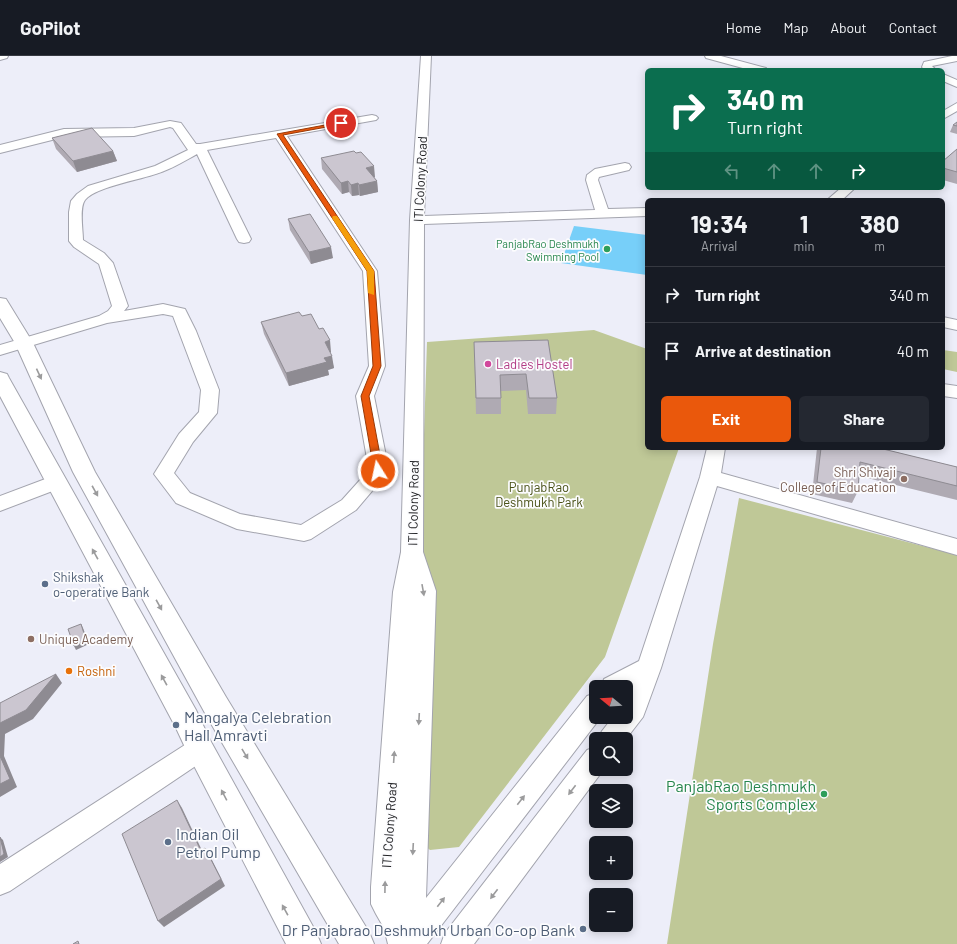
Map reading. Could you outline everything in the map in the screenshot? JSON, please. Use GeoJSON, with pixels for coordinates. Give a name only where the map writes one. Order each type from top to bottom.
{"type":"FeatureCollection","features":[{"type":"Feature","properties":{"kind":"main road"},"geometry":{"type":"LineString","coordinates":[[0,303],[24,343],[84,472],[216,706],[357,944]]}},
{"type":"Feature","properties":{"kind":"main road"},"geometry":{"type":"LineString","coordinates":[[0,378],[186,719],[200,749],[304,944]]}},
{"type":"Feature","properties":{"kind":"main road"},"geometry":{"type":"LineString","coordinates":[[186,719],[216,706]]}},
{"type":"Feature","properties":{"kind":"street","name":"ITI Colony Road"},"geometry":{"type":"LineString","coordinates":[[403,937],[386,904],[385,887],[404,592],[412,552],[417,220],[426,56]]}},
{"type":"Feature","properties":{"kind":"street"},"geometry":{"type":"LineString","coordinates":[[710,56],[755,68]]}},
{"type":"Feature","properties":{"kind":"street"},"geometry":{"type":"LineString","coordinates":[[928,68],[927,67],[928,64],[957,58]]}},
{"type":"Feature","properties":{"kind":"street"},"geometry":{"type":"LineString","coordinates":[[945,78],[957,84]]}},
{"type":"Feature","properties":{"kind":"street"},"geometry":{"type":"LineString","coordinates":[[945,114],[955,102]]}},
{"type":"Feature","properties":{"kind":"street"},"geometry":{"type":"LineString","coordinates":[[105,319],[114,314],[120,306],[106,263],[102,258],[76,241],[76,204],[79,199],[93,189],[165,166],[200,148],[372,118]]}},
{"type":"Feature","properties":{"kind":"street"},"geometry":{"type":"LineString","coordinates":[[0,149],[58,134],[134,132],[170,124],[176,125],[192,147],[200,148]]}},
{"type":"Feature","properties":{"kind":"street"},"geometry":{"type":"LineString","coordinates":[[0,350],[105,319],[163,309],[179,312],[188,331],[210,390],[208,413],[186,438],[164,474],[182,498],[237,521],[304,533],[349,505],[378,471],[365,396],[377,366],[370,271],[279,134]]}},
{"type":"Feature","properties":{"kind":"street"},"geometry":{"type":"LineString","coordinates":[[200,148],[244,239]]}},
{"type":"Feature","properties":{"kind":"street"},"geometry":{"type":"LineString","coordinates":[[603,213],[592,180],[593,175],[598,172],[625,167]]}},
{"type":"Feature","properties":{"kind":"street"},"geometry":{"type":"LineString","coordinates":[[836,198],[846,190]]}},
{"type":"Feature","properties":{"kind":"street"},"geometry":{"type":"LineString","coordinates":[[417,220],[645,212]]}},
{"type":"Feature","properties":{"kind":"street"},"geometry":{"type":"LineString","coordinates":[[945,322],[957,325]]}},
{"type":"Feature","properties":{"kind":"street"},"geometry":{"type":"LineString","coordinates":[[945,390],[957,392]]}},
{"type":"Feature","properties":{"kind":"street"},"geometry":{"type":"LineString","coordinates":[[616,732],[634,709],[650,668],[710,477],[716,450]]}},
{"type":"Feature","properties":{"kind":"street"},"geometry":{"type":"LineString","coordinates":[[710,477],[957,547]]}},
{"type":"Feature","properties":{"kind":"street"},"geometry":{"type":"LineString","coordinates":[[0,504],[56,482]]}},
{"type":"Feature","properties":{"kind":"street"},"geometry":{"type":"LineString","coordinates":[[627,680],[650,668]]}},
{"type":"Feature","properties":{"kind":"street"},"geometry":{"type":"LineString","coordinates":[[403,937],[589,712]]}},
{"type":"Feature","properties":{"kind":"street"},"geometry":{"type":"LineString","coordinates":[[0,881],[200,749]]}},
{"type":"Feature","properties":{"kind":"street"},"geometry":{"type":"LineString","coordinates":[[456,944],[589,768]]}},
{"type":"Feature","properties":{"kind":"green space","name":"PunjabRao Deshmukh Park"},"geometry":{"type":"Polygon","coordinates":[[[594,330],[645,348],[645,450],[678,450],[605,657],[459,847],[430,850],[411,834],[427,342],[594,330]]]}},
{"type":"Feature","properties":{"kind":"green space"},"geometry":{"type":"Polygon","coordinates":[[[945,350],[957,352],[957,372],[945,369],[945,350]]]}},
{"type":"Feature","properties":{"kind":"green space","name":"PanjabRao Deshmukh Sports Complex"},"geometry":{"type":"Polygon","coordinates":[[[739,498],[957,555],[957,944],[667,944],[713,644],[739,498]]]}},
{"type":"Feature","properties":{"kind":"water","name":"PanjabRao Deshmukh Swimming Pool"},"geometry":{"type":"Polygon","coordinates":[[[574,226],[645,235],[645,275],[561,263],[574,226]]]}},
{"type":"Feature","properties":{"kind":"building"},"geometry":{"type":"Polygon","coordinates":[[[92,128],[113,151],[73,161],[52,138],[92,128]]]}},
{"type":"Feature","properties":{"kind":"building"},"geometry":{"type":"Polygon","coordinates":[[[957,149],[957,172],[945,169],[945,159],[957,149]]]}},
{"type":"Feature","properties":{"kind":"building"},"geometry":{"type":"Polygon","coordinates":[[[354,151],[356,153],[361,152],[374,166],[366,168],[377,181],[359,185],[358,183],[351,185],[348,181],[341,183],[321,158],[354,151]]]}},
{"type":"Feature","properties":{"kind":"building"},"geometry":{"type":"Polygon","coordinates":[[[310,214],[331,247],[309,252],[288,219],[310,214]]]}},
{"type":"Feature","properties":{"kind":"building"},"geometry":{"type":"Polygon","coordinates":[[[299,312],[302,316],[311,314],[319,329],[323,328],[330,340],[325,342],[332,356],[324,358],[327,362],[286,373],[261,322],[299,312]]]}},
{"type":"Feature","properties":{"kind":"building"},"geometry":{"type":"Polygon","coordinates":[[[548,340],[557,398],[529,398],[526,374],[500,375],[501,398],[476,398],[474,342],[548,340]]]}},
{"type":"Feature","properties":{"kind":"building"},"geometry":{"type":"Polygon","coordinates":[[[821,450],[887,450],[957,467],[957,486],[860,462],[858,491],[817,482],[821,450]]]}},
{"type":"Feature","properties":{"kind":"building"},"geometry":{"type":"Polygon","coordinates":[[[81,624],[86,640],[74,646],[68,629],[81,624]]]}},
{"type":"Feature","properties":{"kind":"building"},"geometry":{"type":"Polygon","coordinates":[[[56,674],[26,710],[0,723],[0,703],[56,674]]]}},
{"type":"Feature","properties":{"kind":"building"},"geometry":{"type":"Polygon","coordinates":[[[0,756],[10,779],[0,784],[0,756]]]}},
{"type":"Feature","properties":{"kind":"building"},"geometry":{"type":"Polygon","coordinates":[[[177,800],[201,851],[205,848],[221,879],[158,921],[122,834],[177,800]]]}},
{"type":"Feature","properties":{"kind":"building"},"geometry":{"type":"Polygon","coordinates":[[[0,837],[4,854],[0,857],[0,837]]]}},
{"type":"Feature","properties":{"kind":"slow traffic"},"geometry":{"type":"LineString","coordinates":[[335,218],[370,271],[372,293]]}},
{"type":"Feature","properties":{"kind":"place","name":"PanjabRao Deshmukh Swimming Pool"},"geometry":{"type":"Point","coordinates":[607,249]}},
{"type":"Feature","properties":{"kind":"place","name":"Ladies Hostel"},"geometry":{"type":"Point","coordinates":[488,364]}},
{"type":"Feature","properties":{"kind":"place","name":"Shri Shivaji College of Education"},"geometry":{"type":"Point","coordinates":[904,479]}},
{"type":"Feature","properties":{"kind":"place","name":"Shikshak o-operative Bank"},"geometry":{"type":"Point","coordinates":[45,584]}},
{"type":"Feature","properties":{"kind":"place","name":"Unique Academy"},"geometry":{"type":"Point","coordinates":[31,639]}},
{"type":"Feature","properties":{"kind":"place","name":"Roshni"},"geometry":{"type":"Point","coordinates":[69,671]}},
{"type":"Feature","properties":{"kind":"place","name":"Mangalya Celebration Hall Amravti"},"geometry":{"type":"Point","coordinates":[176,725]}},
{"type":"Feature","properties":{"kind":"place","name":"PanjabRao Deshmukh Sports Complex"},"geometry":{"type":"Point","coordinates":[824,794]}},
{"type":"Feature","properties":{"kind":"place","name":"Indian Oil Petrol Pump"},"geometry":{"type":"Point","coordinates":[168,842]}},
{"type":"Feature","properties":{"kind":"place","name":"Dr Panjabrao Deshmukh Urban Co-op Bank"},"geometry":{"type":"Point","coordinates":[583,929]}},
{"type":"Feature","properties":{"kind":"route"},"geometry":{"type":"LineString","coordinates":[[341,123],[279,134],[370,271],[377,366],[365,396],[378,471]]}}]}
